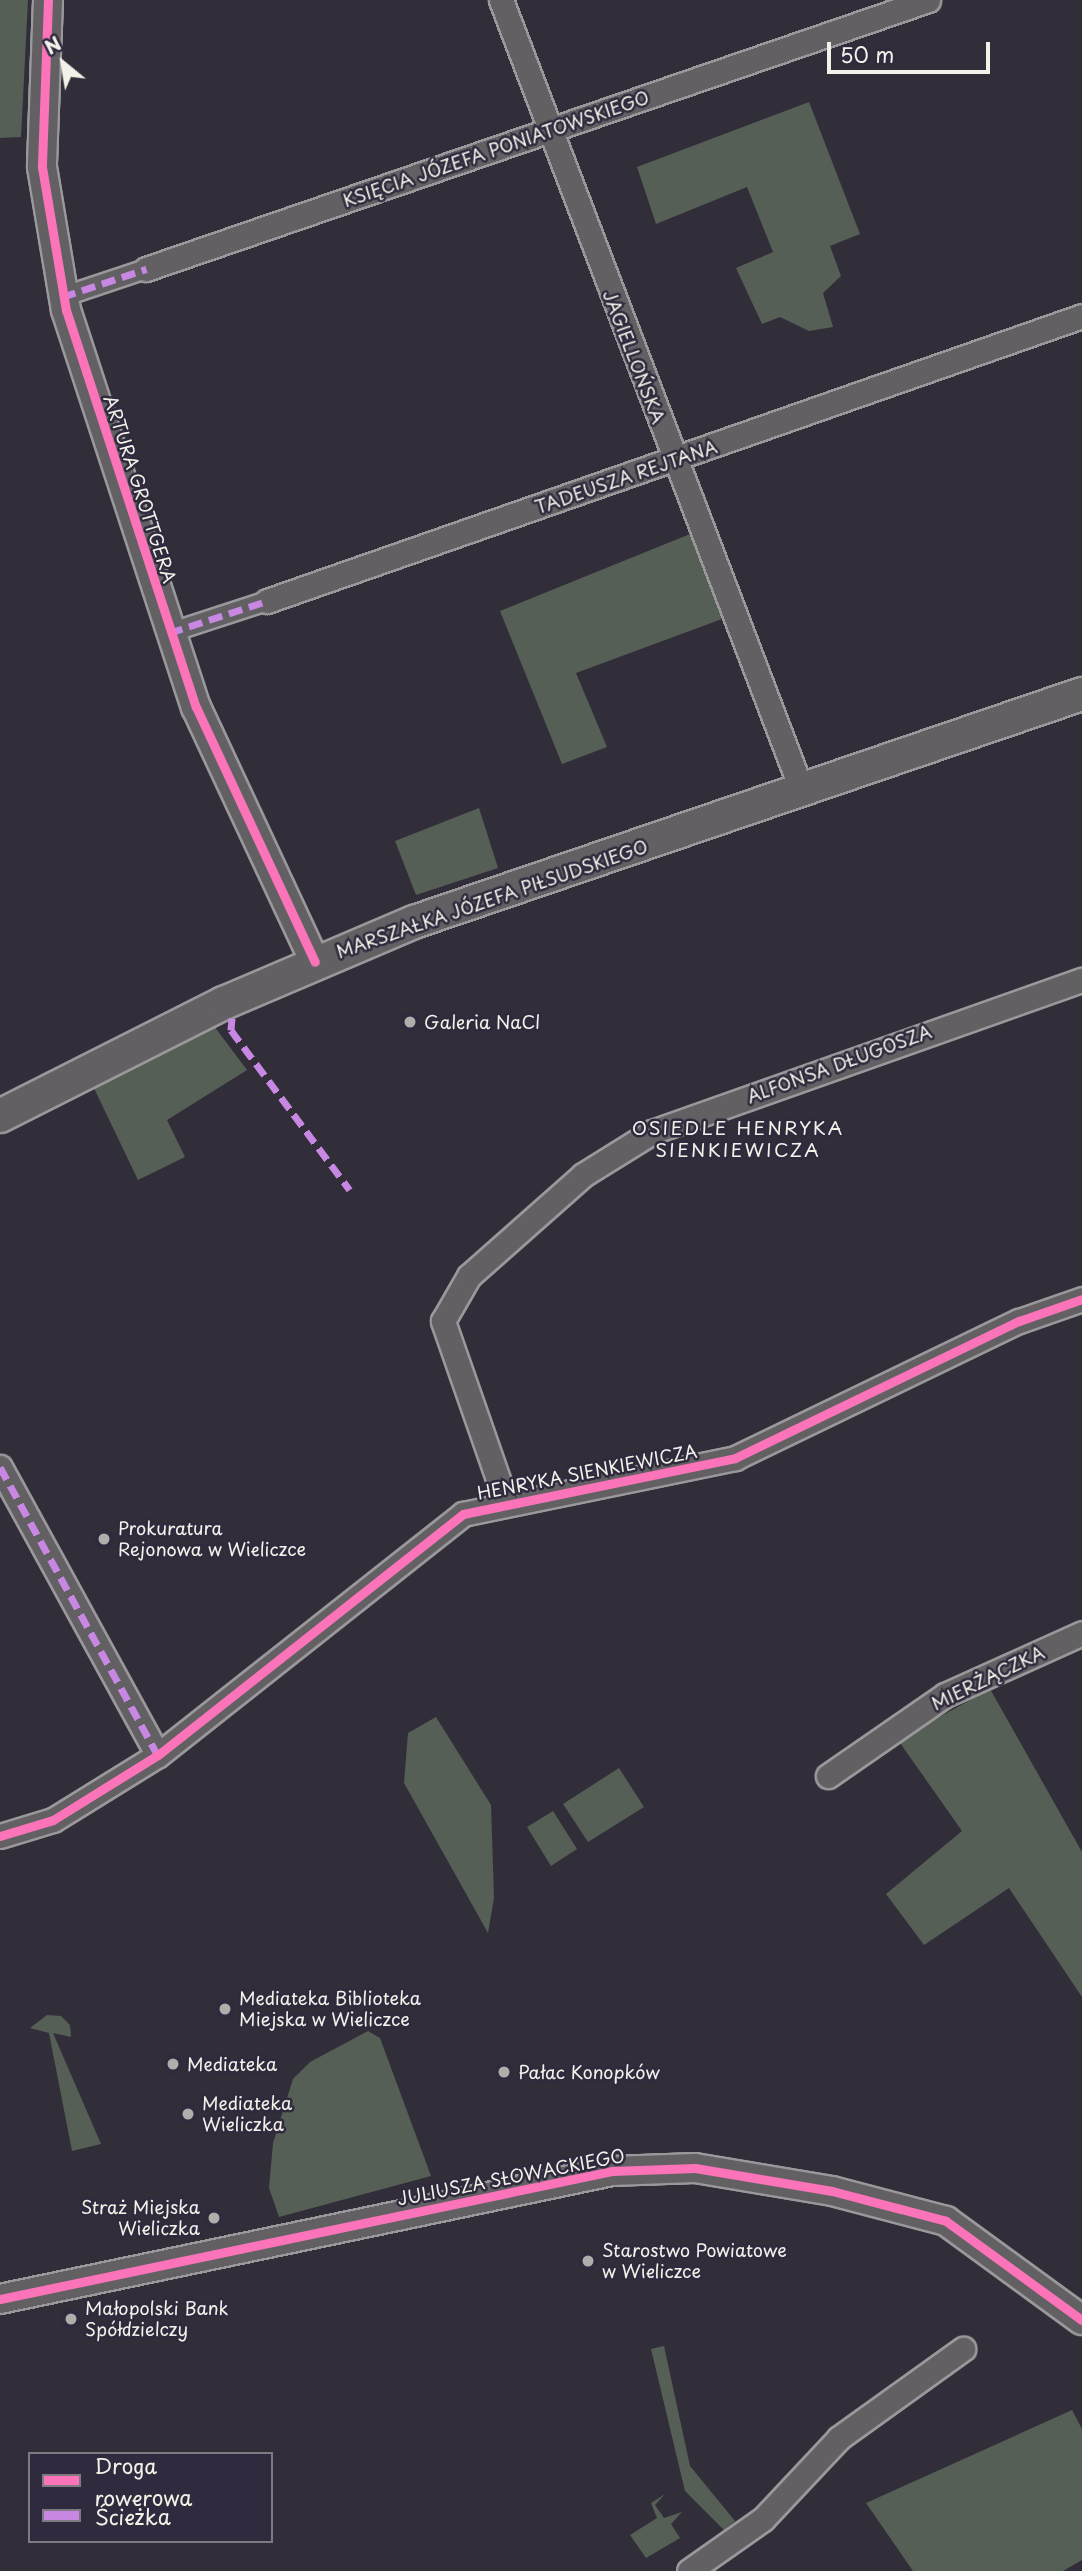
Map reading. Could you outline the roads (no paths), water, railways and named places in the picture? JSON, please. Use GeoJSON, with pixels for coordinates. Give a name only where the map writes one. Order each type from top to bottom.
{"type":"FeatureCollection","features":[{"type":"Feature","properties":{"kind":"main road","name":"MARSZAŁKA JÓZEFA PIŁSUDSKIEGO"},"geometry":{"type":"LineString","coordinates":[[0,1116],[315,962],[414,922],[1002,724],[1082,694]]}},
{"type":"Feature","properties":{"kind":"main road","name":"MARSZAŁKA JÓZEFA PIŁSUDSKIEGO"},"geometry":{"type":"LineString","coordinates":[[1002,724],[1082,711]]}},
{"type":"Feature","properties":{"kind":"street","name":"ARTURA GROTTGERA"},"geometry":{"type":"LineString","coordinates":[[48,0],[42,167],[62,297],[169,633],[196,707],[315,962]]}},
{"type":"Feature","properties":{"kind":"street","name":"JAGIELLOŃSKA"},"geometry":{"type":"LineString","coordinates":[[501,0],[802,792]]}},
{"type":"Feature","properties":{"kind":"street","name":"KSIĘCIA JÓZEFA PONIATOWSKIEGO"},"geometry":{"type":"LineString","coordinates":[[62,297],[928,0]]}},
{"type":"Feature","properties":{"kind":"street","name":"TADEUSZA REJTANA"},"geometry":{"type":"LineString","coordinates":[[169,633],[674,460],[1082,316]]}},
{"type":"Feature","properties":{"kind":"street","name":"ALFONSA DŁUGOSZA"},"geometry":{"type":"LineString","coordinates":[[506,1502],[443,1321],[469,1276],[583,1175],[652,1132],[1082,981]]}},
{"type":"Feature","properties":{"kind":"street","name":"HENRYKA SIENKIEWICZA"},"geometry":{"type":"LineString","coordinates":[[0,1836],[52,1821],[158,1755],[455,1520],[506,1502],[735,1458],[1020,1321],[1082,1300]]}},
{"type":"Feature","properties":{"kind":"street"},"geometry":{"type":"LineString","coordinates":[[0,1467],[158,1755]]}},
{"type":"Feature","properties":{"kind":"street","name":"MIERŻĄCZKA"},"geometry":{"type":"LineString","coordinates":[[828,1776],[945,1695],[1082,1633]]}},
{"type":"Feature","properties":{"kind":"street","name":"JULIUSZA SŁOWACKIEGO"},"geometry":{"type":"LineString","coordinates":[[0,2299],[612,2171],[695,2168],[832,2191],[946,2221],[1082,2320]]}},
{"type":"Feature","properties":{"kind":"street"},"geometry":{"type":"LineString","coordinates":[[689,2571],[763,2519],[839,2438],[962,2349]]}},
{"type":"Feature","properties":{"kind":"place","name":"Galeria NaCl"},"geometry":{"type":"Point","coordinates":[410,1022]}},
{"type":"Feature","properties":{"kind":"place","name":"Prokuratura Rejonowa w Wieliczce"},"geometry":{"type":"Point","coordinates":[104,1539]}},
{"type":"Feature","properties":{"kind":"place","name":"Mediateka Biblioteka Miejska w Wieliczce"},"geometry":{"type":"Point","coordinates":[225,2009]}},
{"type":"Feature","properties":{"kind":"place","name":"Mediateka"},"geometry":{"type":"Point","coordinates":[173,2064]}},
{"type":"Feature","properties":{"kind":"place","name":"Pałac Konopków"},"geometry":{"type":"Point","coordinates":[504,2072]}},
{"type":"Feature","properties":{"kind":"place","name":"Mediateka Wieliczka"},"geometry":{"type":"Point","coordinates":[188,2114]}},
{"type":"Feature","properties":{"kind":"place","name":"Straż Miejska Wieliczka"},"geometry":{"type":"Point","coordinates":[214,2218]}},
{"type":"Feature","properties":{"kind":"place","name":"Starostwo Powiatowe w Wieliczce"},"geometry":{"type":"Point","coordinates":[588,2261]}},
{"type":"Feature","properties":{"kind":"place","name":"Małopolski Bank Spółdzielczy"},"geometry":{"type":"Point","coordinates":[71,2319]}},
{"type":"Feature","properties":{"kind":"district","name":"OSIEDLE HENRYKA SIENKIEWICZA"},"geometry":{"type":"Point","coordinates":[738,1139]}}]}
